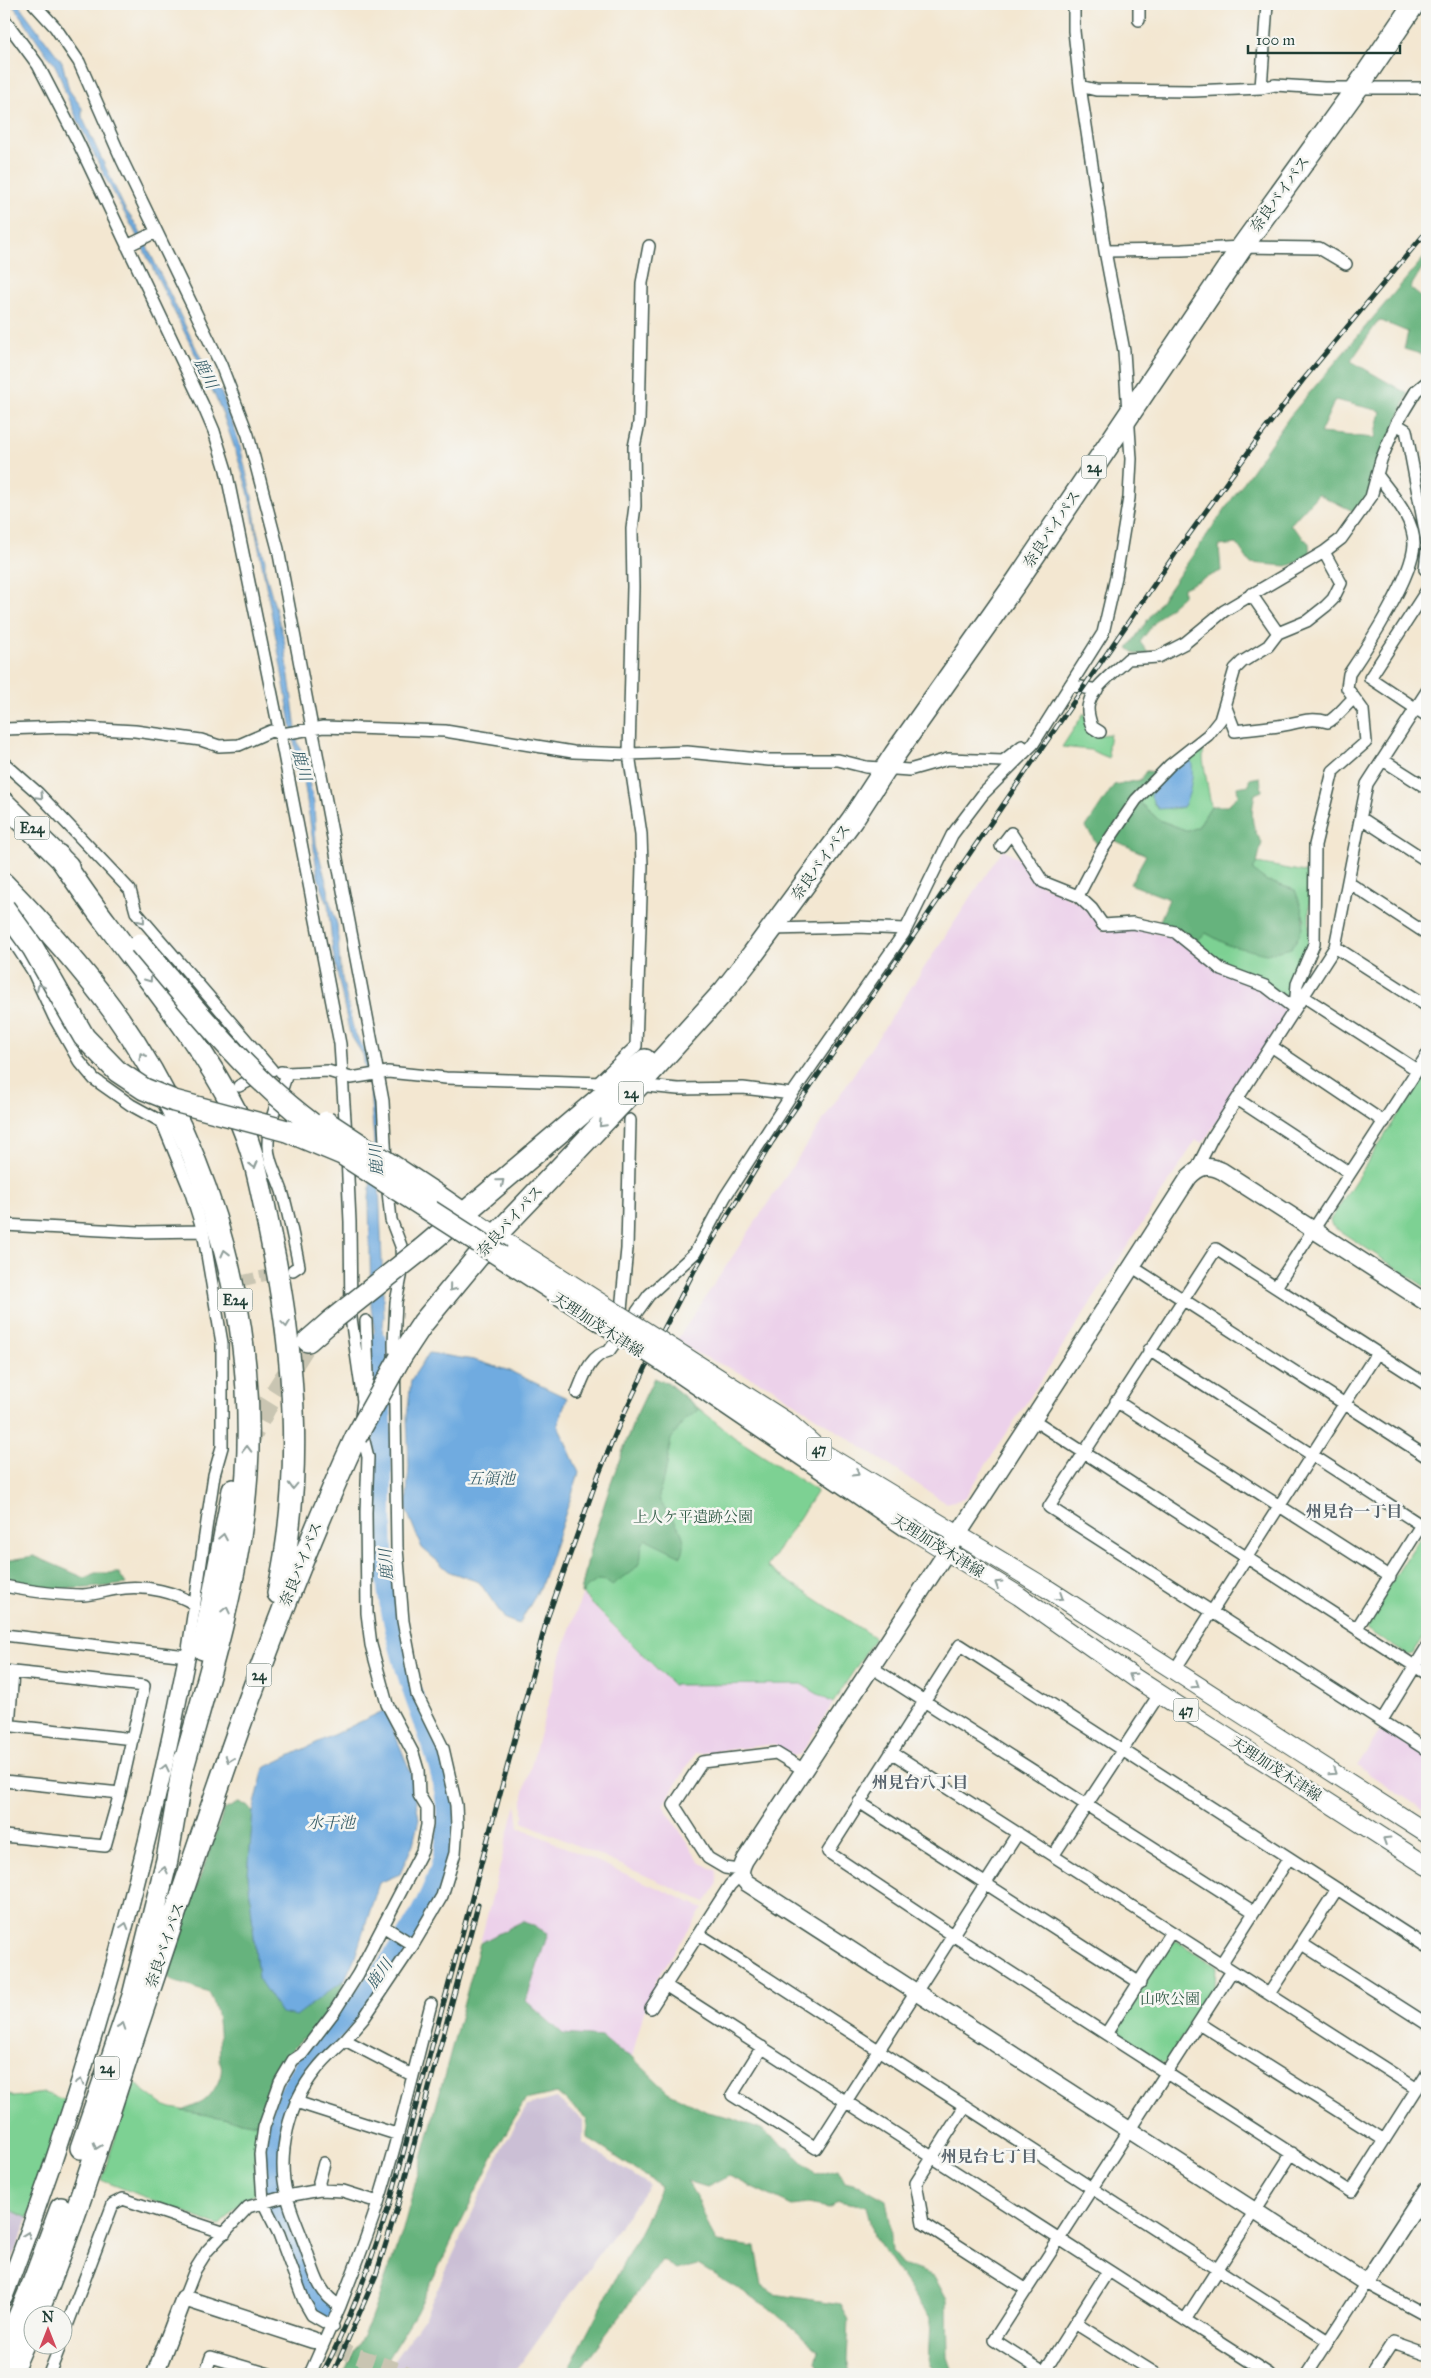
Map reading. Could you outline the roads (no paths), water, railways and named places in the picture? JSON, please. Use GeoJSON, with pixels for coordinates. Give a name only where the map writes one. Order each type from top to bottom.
{"type":"FeatureCollection","features":[{"type":"Feature","properties":{"kind":"highway","name":"奈良バイパス"},"geometry":{"type":"LineString","coordinates":[[40,2306],[64,2242],[242,1722],[311,1536],[356,1437],[400,1358],[423,1323],[489,1243],[630,1084],[725,990],[771,929],[852,820],[885,768],[1017,581],[1129,412],[1242,247],[1357,88],[1414,4]]}},
{"type":"Feature","properties":{"kind":"highway","name":"E24"},"geometry":{"type":"LineString","coordinates":[[4,803],[58,855],[158,991],[224,1091],[236,1112],[248,1144],[267,1218],[282,1295],[291,1363],[295,1431],[293,1497],[278,1593],[242,1722]]}},
{"type":"Feature","properties":{"kind":"highway"},"geometry":{"type":"LineString","coordinates":[[58,855],[140,944],[236,1057],[293,1110],[679,1366],[907,1526]]}},
{"type":"Feature","properties":{"kind":"highway","name":"E24"},"geometry":{"type":"LineString","coordinates":[[4,884],[56,939],[87,976],[136,1045],[165,1098],[194,1160],[220,1235],[239,1319],[246,1400],[247,1474],[244,1513],[222,1626],[181,1775]]}},
{"type":"Feature","properties":{"kind":"highway"},"geometry":{"type":"LineString","coordinates":[[4,908],[33,948],[84,1037],[106,1062],[130,1081],[174,1102],[287,1131],[342,1154],[806,1446],[823,1453]]}},
{"type":"Feature","properties":{"kind":"highway"},"geometry":{"type":"LineString","coordinates":[[140,944],[277,1084],[339,1132],[464,1214]]}},
{"type":"Feature","properties":{"kind":"highway"},"geometry":{"type":"LineString","coordinates":[[49,975],[64,1021],[78,1046],[97,1069],[122,1088],[136,1096],[181,1114],[274,1137],[314,1151],[338,1163],[415,1212],[446,1228]]}},
{"type":"Feature","properties":{"kind":"highway","name":"奈良バイパス"},"geometry":{"type":"LineString","coordinates":[[308,1341],[446,1228],[630,1084]]}},
{"type":"Feature","properties":{"kind":"highway","name":"奈良バイパス"},"geometry":{"type":"LineString","coordinates":[[4,2352],[33,2283],[67,2192],[133,1996],[166,1860],[233,1490]]}},
{"type":"Feature","properties":{"kind":"highway"},"geometry":{"type":"LineString","coordinates":[[10,2374],[22,2347]]}},
{"type":"Feature","properties":{"kind":"main road","name":"天理加茂木津線"},"geometry":{"type":"LineString","coordinates":[[464,1214],[505,1264],[679,1366]]}},
{"type":"Feature","properties":{"kind":"main road","name":"天理加茂木津線"},"geometry":{"type":"LineString","coordinates":[[446,1228],[489,1243],[516,1249],[679,1366]]}},
{"type":"Feature","properties":{"kind":"main road","name":"天理加茂木津線"},"geometry":{"type":"LineString","coordinates":[[823,1453],[1046,1588],[1427,1833]]}},
{"type":"Feature","properties":{"kind":"main road","name":"天理加茂木津線"},"geometry":{"type":"LineString","coordinates":[[907,1526],[1019,1596],[1080,1642],[1427,1866]]}},
{"type":"Feature","properties":{"kind":"street"},"geometry":{"type":"LineString","coordinates":[[34,4],[55,28],[79,62],[155,233],[221,365],[248,435],[278,550],[309,728],[383,1102],[388,1204],[390,1220],[400,1246],[402,1272],[396,1302],[394,1342],[397,1548],[403,1621],[417,1695],[443,1748],[456,1804],[455,1853],[442,1896],[413,1945],[364,2018],[315,2070],[296,2102],[284,2142],[284,2177],[275,2199],[318,2283],[328,2299],[340,2306]]}},
{"type":"Feature","properties":{"kind":"street"},"geometry":{"type":"LineString","coordinates":[[577,1393],[587,1369],[600,1353],[610,1351],[649,1295],[695,1253],[725,1197],[792,1094],[905,929],[952,835],[983,794],[1024,755],[1103,633],[1107,622],[1129,498],[1131,459],[1129,412],[1124,351],[1105,251],[1080,86],[1074,31],[1074,4]]}},
{"type":"Feature","properties":{"kind":"street"},"geometry":{"type":"LineString","coordinates":[[1139,4],[1139,20]]}},
{"type":"Feature","properties":{"kind":"street"},"geometry":{"type":"LineString","coordinates":[[1261,88],[1267,4]]}},
{"type":"Feature","properties":{"kind":"street"},"geometry":{"type":"LineString","coordinates":[[4,19],[38,65],[129,245],[214,431],[226,470],[281,734],[346,1077],[351,1318],[363,1401]]}},
{"type":"Feature","properties":{"kind":"street"},"geometry":{"type":"LineString","coordinates":[[1080,86],[1096,90],[1193,91],[1261,88],[1275,85],[1427,88]]}},
{"type":"Feature","properties":{"kind":"street"},"geometry":{"type":"LineString","coordinates":[[129,245],[155,233]]}},
{"type":"Feature","properties":{"kind":"street"},"geometry":{"type":"LineString","coordinates":[[597,1084],[636,1046],[642,866],[641,834],[629,754],[633,587],[632,529],[635,506],[634,447],[639,423],[642,283],[649,246]]}},
{"type":"Feature","properties":{"kind":"street"},"geometry":{"type":"LineString","coordinates":[[1105,251],[1242,247],[1319,248],[1346,264]]}},
{"type":"Feature","properties":{"kind":"street"},"geometry":{"type":"LineString","coordinates":[[1100,732],[1092,727],[1088,714],[1088,703],[1097,690],[1128,659],[1158,657],[1185,643],[1224,611],[1324,552],[1341,539],[1371,497],[1381,460],[1396,424],[1416,391],[1427,382]]}},
{"type":"Feature","properties":{"kind":"street"},"geometry":{"type":"LineString","coordinates":[[1396,424],[1406,430],[1427,541]]}},
{"type":"Feature","properties":{"kind":"street"},"geometry":{"type":"LineString","coordinates":[[1295,1009],[1297,984],[1314,944],[1315,845],[1333,771],[1366,742],[1363,710],[1347,688],[1349,674],[1405,579],[1414,544],[1406,516],[1378,476]]}},
{"type":"Feature","properties":{"kind":"street"},"geometry":{"type":"LineString","coordinates":[[1427,551],[1425,569],[1427,570]]}},
{"type":"Feature","properties":{"kind":"street"},"geometry":{"type":"LineString","coordinates":[[1078,896],[1102,850],[1136,800],[1170,765],[1208,735],[1220,720],[1235,669],[1242,662],[1268,646],[1278,633],[1307,621],[1333,599],[1341,582],[1324,552]]}},
{"type":"Feature","properties":{"kind":"street"},"geometry":{"type":"LineString","coordinates":[[1427,590],[1370,678],[1427,716]]}},
{"type":"Feature","properties":{"kind":"street"},"geometry":{"type":"LineString","coordinates":[[1251,594],[1278,633]]}},
{"type":"Feature","properties":{"kind":"street"},"geometry":{"type":"LineString","coordinates":[[1070,685],[1097,690]]}},
{"type":"Feature","properties":{"kind":"street"},"geometry":{"type":"LineString","coordinates":[[651,2008],[740,1872],[744,1860],[958,1536],[1189,1177],[1197,1168],[1209,1143],[1335,946],[1349,884],[1367,784],[1427,691]]}},
{"type":"Feature","properties":{"kind":"street"},"geometry":{"type":"LineString","coordinates":[[1224,705],[1235,731],[1280,726],[1296,721],[1319,719],[1328,722],[1334,719],[1341,709],[1354,699]]}},
{"type":"Feature","properties":{"kind":"street"},"geometry":{"type":"LineString","coordinates":[[4,729],[65,727],[135,731],[201,740],[219,746],[239,745],[271,731],[281,734],[309,728],[446,731],[573,752],[629,754],[687,752],[769,760],[838,760],[866,767],[909,770],[948,758],[1003,761],[1039,733]]}},
{"type":"Feature","properties":{"kind":"street"},"geometry":{"type":"LineString","coordinates":[[1383,760],[1427,788]]}},
{"type":"Feature","properties":{"kind":"street"},"geometry":{"type":"LineString","coordinates":[[4,763],[38,793],[130,890],[136,912],[272,1070]]}},
{"type":"Feature","properties":{"kind":"street"},"geometry":{"type":"LineString","coordinates":[[1361,818],[1427,861]]}},
{"type":"Feature","properties":{"kind":"street"},"geometry":{"type":"LineString","coordinates":[[1001,846],[1011,833],[1043,882],[1078,896],[1103,925],[1134,923],[1175,932],[1222,970],[1243,980],[1265,986],[1295,1009]]}},
{"type":"Feature","properties":{"kind":"street"},"geometry":{"type":"LineString","coordinates":[[1349,884],[1427,934]]}},
{"type":"Feature","properties":{"kind":"street"},"geometry":{"type":"LineString","coordinates":[[4,927],[32,970],[54,1017],[79,1061],[94,1079],[131,1105],[162,1122],[190,1190],[203,1231],[217,1286],[222,1343],[222,1447],[214,1475],[186,1656],[168,1756],[139,1877],[74,2100],[4,2298]]}},
{"type":"Feature","properties":{"kind":"street"},"geometry":{"type":"LineString","coordinates":[[771,929],[857,927],[905,929]]}},
{"type":"Feature","properties":{"kind":"street"},"geometry":{"type":"LineString","coordinates":[[1335,946],[1427,1006]]}},
{"type":"Feature","properties":{"kind":"street"},"geometry":{"type":"LineString","coordinates":[[1304,996],[1417,1070]]}},
{"type":"Feature","properties":{"kind":"street"},"geometry":{"type":"LineString","coordinates":[[1271,1046],[1384,1122]]}},
{"type":"Feature","properties":{"kind":"street"},"geometry":{"type":"LineString","coordinates":[[1276,1288],[1427,1055]]}},
{"type":"Feature","properties":{"kind":"street"},"geometry":{"type":"LineString","coordinates":[[239,1086],[272,1070],[288,1073],[328,1072],[346,1077],[388,1072],[446,1078],[630,1084],[678,1089],[743,1088],[792,1094]]}},
{"type":"Feature","properties":{"kind":"street"},"geometry":{"type":"LineString","coordinates":[[288,1073],[268,1142],[268,1150],[296,1248],[299,1266],[293,1270]]}},
{"type":"Feature","properties":{"kind":"street"},"geometry":{"type":"LineString","coordinates":[[1237,1099],[1350,1173]]}},
{"type":"Feature","properties":{"kind":"street"},"geometry":{"type":"LineString","coordinates":[[624,1331],[620,1320],[627,1249],[630,1120]]}},
{"type":"Feature","properties":{"kind":"street"},"geometry":{"type":"LineString","coordinates":[[1197,1168],[1207,1166],[1222,1171],[1427,1303]]}},
{"type":"Feature","properties":{"kind":"street"},"geometry":{"type":"LineString","coordinates":[[4,1225],[140,1232],[203,1231]]}},
{"type":"Feature","properties":{"kind":"street"},"geometry":{"type":"LineString","coordinates":[[1427,1385],[1216,1248],[1049,1507],[1427,1750]]}},
{"type":"Feature","properties":{"kind":"street"},"geometry":{"type":"LineString","coordinates":[[1131,1266],[1427,1457]]}},
{"type":"Feature","properties":{"kind":"street"},"geometry":{"type":"LineString","coordinates":[[333,2327],[312,2315],[304,2301],[279,2234],[275,2199],[262,2145],[266,2121],[280,2082],[294,2060],[302,2054],[334,2012],[358,1974],[422,1851],[427,1825],[427,1808],[419,1795],[418,1770],[387,1704],[371,1645],[366,1590],[368,1457],[360,1425],[368,1376],[366,1321]]}},
{"type":"Feature","properties":{"kind":"street"},"geometry":{"type":"LineString","coordinates":[[1149,1350],[1424,1527],[1357,1628]]}},
{"type":"Feature","properties":{"kind":"street"},"geometry":{"type":"LineString","coordinates":[[1174,1671],[1377,1352]]}},
{"type":"Feature","properties":{"kind":"street"},"geometry":{"type":"LineString","coordinates":[[1116,1401],[1390,1577]]}},
{"type":"Feature","properties":{"kind":"street"},"geometry":{"type":"LineString","coordinates":[[1032,1419],[1427,1674]]}},
{"type":"Feature","properties":{"kind":"street"},"geometry":{"type":"LineString","coordinates":[[4,1586],[33,1592],[85,1595],[126,1587],[180,1595],[194,1604]]}},
{"type":"Feature","properties":{"kind":"street"},"geometry":{"type":"LineString","coordinates":[[4,1635],[186,1656]]}},
{"type":"Feature","properties":{"kind":"street"},"geometry":{"type":"LineString","coordinates":[[1427,1947],[960,1644],[828,1852],[954,1936],[1351,2192],[1427,2073]]}},
{"type":"Feature","properties":{"kind":"street"},"geometry":{"type":"LineString","coordinates":[[1382,1720],[1427,1648]]}},
{"type":"Feature","properties":{"kind":"street"},"geometry":{"type":"LineString","coordinates":[[871,1667],[1254,1912]]}},
{"type":"Feature","properties":{"kind":"street"},"geometry":{"type":"LineString","coordinates":[[4,1836],[104,1846],[120,1793],[133,1740],[144,1686],[8,1671],[6,1726],[133,1740]]}},
{"type":"Feature","properties":{"kind":"street"},"geometry":{"type":"LineString","coordinates":[[1054,1856],[1160,1693]]}},
{"type":"Feature","properties":{"kind":"street"},"geometry":{"type":"LineString","coordinates":[[891,1752],[1417,2089]]}},
{"type":"Feature","properties":{"kind":"street"},"geometry":{"type":"LineString","coordinates":[[804,1770],[776,1753],[702,1762],[674,1805],[708,1858],[726,1868],[740,1872],[747,1883],[916,1993],[1366,2283],[1427,2316]]}},
{"type":"Feature","properties":{"kind":"street"},"geometry":{"type":"LineString","coordinates":[[4,1781],[120,1793]]}},
{"type":"Feature","properties":{"kind":"street"},"geometry":{"type":"LineString","coordinates":[[859,1802],[1140,1983]]}},
{"type":"Feature","properties":{"kind":"street"},"geometry":{"type":"LineString","coordinates":[[762,2047],[732,2095],[816,2148],[954,1936],[1018,1833]]}},
{"type":"Feature","properties":{"kind":"street"},"geometry":{"type":"LineString","coordinates":[[1222,1964],[1289,1858]]}},
{"type":"Feature","properties":{"kind":"street"},"geometry":{"type":"LineString","coordinates":[[1269,1994],[1338,1888]]}},
{"type":"Feature","properties":{"kind":"street"},"geometry":{"type":"LineString","coordinates":[[383,1926],[413,1945]]}},
{"type":"Feature","properties":{"kind":"street"},"geometry":{"type":"LineString","coordinates":[[1106,2034],[1171,1932]]}},
{"type":"Feature","properties":{"kind":"street"},"geometry":{"type":"LineString","coordinates":[[699,1934],[1328,2341]]}},
{"type":"Feature","properties":{"kind":"street"},"geometry":{"type":"LineString","coordinates":[[1302,1944],[1427,2024]]}},
{"type":"Feature","properties":{"kind":"street"},"geometry":{"type":"LineString","coordinates":[[1108,2271],[1046,2373],[994,2340],[1232,1971]]}},
{"type":"Feature","properties":{"kind":"street"},"geometry":{"type":"LineString","coordinates":[[666,1986],[1269,2374]]}},
{"type":"Feature","properties":{"kind":"street"},"geometry":{"type":"LineString","coordinates":[[310,2374],[333,2327],[378,2202],[431,2004]]}},
{"type":"Feature","properties":{"kind":"street"},"geometry":{"type":"LineString","coordinates":[[1199,2023],[1384,2140]]}},
{"type":"Feature","properties":{"kind":"street"},"geometry":{"type":"LineString","coordinates":[[345,2040],[412,2075]]}},
{"type":"Feature","properties":{"kind":"street"},"geometry":{"type":"LineString","coordinates":[[296,2102],[396,2134]]}},
{"type":"Feature","properties":{"kind":"street"},"geometry":{"type":"LineString","coordinates":[[965,2106],[916,2183],[923,2222],[1027,2290]]}},
{"type":"Feature","properties":{"kind":"street"},"geometry":{"type":"LineString","coordinates":[[1185,2320],[1292,2153]]}},
{"type":"Feature","properties":{"kind":"street"},"geometry":{"type":"LineString","coordinates":[[320,2190],[319,2182],[324,2163]]}},
{"type":"Feature","properties":{"kind":"street"},"geometry":{"type":"LineString","coordinates":[[1307,2374],[1427,2189]]}},
{"type":"Feature","properties":{"kind":"street"},"geometry":{"type":"LineString","coordinates":[[156,2374],[195,2270],[208,2251],[248,2207],[275,2199],[320,2190],[344,2191],[378,2202]]}},
{"type":"Feature","properties":{"kind":"street"},"geometry":{"type":"LineString","coordinates":[[72,2313],[113,2204],[123,2199],[225,2233]]}},
{"type":"Feature","properties":{"kind":"street"},"geometry":{"type":"LineString","coordinates":[[184,2298],[313,2340]]}},
{"type":"Feature","properties":{"kind":"street"},"geometry":{"type":"LineString","coordinates":[[1075,2323],[1156,2374]]}},
{"type":"Feature","properties":{"kind":"street"},"geometry":{"type":"LineString","coordinates":[[1372,2374],[1393,2342],[1427,2354]]}},
{"type":"Feature","properties":{"kind":"street"},"geometry":{"type":"LineString","coordinates":[[49,2374],[56,2356]]}},
{"type":"Feature","properties":{"kind":"street"},"geometry":{"type":"LineString","coordinates":[[205,2374],[211,2357],[269,2374]]}},
{"type":"Feature","properties":{"kind":"water"},"geometry":{"type":"Polygon","coordinates":[[[12,4],[18,4],[62,62],[69,90],[82,108],[82,117],[125,209],[137,226],[212,381],[221,392],[239,442],[252,497],[257,531],[265,560],[265,571],[284,639],[298,744],[309,766],[308,778],[314,803],[316,844],[337,924],[340,968],[354,1032],[367,1054],[370,1079],[376,1101],[384,1316],[379,1366],[371,1306],[369,1199],[374,1142],[370,1089],[366,1079],[363,1055],[350,1034],[333,952],[328,905],[318,877],[304,780],[300,776],[248,491],[222,412],[205,374],[92,149],[55,66],[12,4]]]}},
{"type":"Feature","properties":{"kind":"water"},"geometry":{"type":"Polygon","coordinates":[[[1188,754],[1191,759],[1192,781],[1186,803],[1183,807],[1158,809],[1151,797],[1153,785],[1188,754]]]}},
{"type":"Feature","properties":{"kind":"water","name":"五領池"},"geometry":{"type":"Polygon","coordinates":[[[429,1353],[474,1360],[510,1371],[567,1398],[558,1425],[579,1473],[541,1586],[519,1624],[505,1619],[479,1582],[450,1572],[422,1548],[406,1509],[409,1466],[407,1417],[411,1380],[429,1353]]]}},
{"type":"Feature","properties":{"kind":"water","name":"水干池"},"geometry":{"type":"Polygon","coordinates":[[[385,1710],[411,1773],[419,1819],[413,1844],[400,1874],[379,1883],[355,1957],[345,1979],[296,2016],[281,2013],[258,1978],[248,1875],[253,1812],[264,1768],[385,1710]]]}},
{"type":"Feature","properties":{"kind":"waterway","name":"鹿川"},"geometry":{"type":"LineString","coordinates":[[328,2314],[315,2304],[275,2201],[272,2187],[271,2156],[276,2125],[287,2096],[302,2069],[368,1990],[415,1921],[438,1872],[444,1849],[446,1828],[446,1808],[439,1770],[403,1661],[391,1616],[386,1585],[383,1525],[383,1431],[378,1341]]}},
{"type":"Feature","properties":{"kind":"tunnel"},"geometry":{"type":"LineString","coordinates":[[228,1284],[281,1272]]}},
{"type":"Feature","properties":{"kind":"tunnel"},"geometry":{"type":"LineString","coordinates":[[245,1449],[265,1409],[308,1341]]}},
{"type":"Feature","properties":{"kind":"tunnel"},"geometry":{"type":"LineString","coordinates":[[313,2340],[408,2374]]}},
{"type":"Feature","properties":{"kind":"railway"},"geometry":{"type":"LineString","coordinates":[[322,2374],[351,2313],[389,2206],[547,1619],[598,1476],[622,1418],[664,1329],[694,1271],[772,1142],[1175,554],[1303,380],[1427,231]]}},
{"type":"Feature","properties":{"kind":"railway"},"geometry":{"type":"LineString","coordinates":[[333,2374],[376,2275],[397,2208],[478,1905]]}},
{"type":"Feature","properties":{"kind":"district","name":"州見台一丁目"},"geometry":{"type":"Point","coordinates":[1354,1511]}},
{"type":"Feature","properties":{"kind":"district","name":"州見台八丁目"},"geometry":{"type":"Point","coordinates":[920,1782]}},
{"type":"Feature","properties":{"kind":"district","name":"州見台七丁目"},"geometry":{"type":"Point","coordinates":[989,2156]}},
{"type":"Feature","properties":{"kind":"park label","name":"上人ケ平遺跡公園"},"geometry":{"type":"Point","coordinates":[693,1517]}},
{"type":"Feature","properties":{"kind":"park label","name":"山吹公園"},"geometry":{"type":"Point","coordinates":[1170,1999]}}]}
